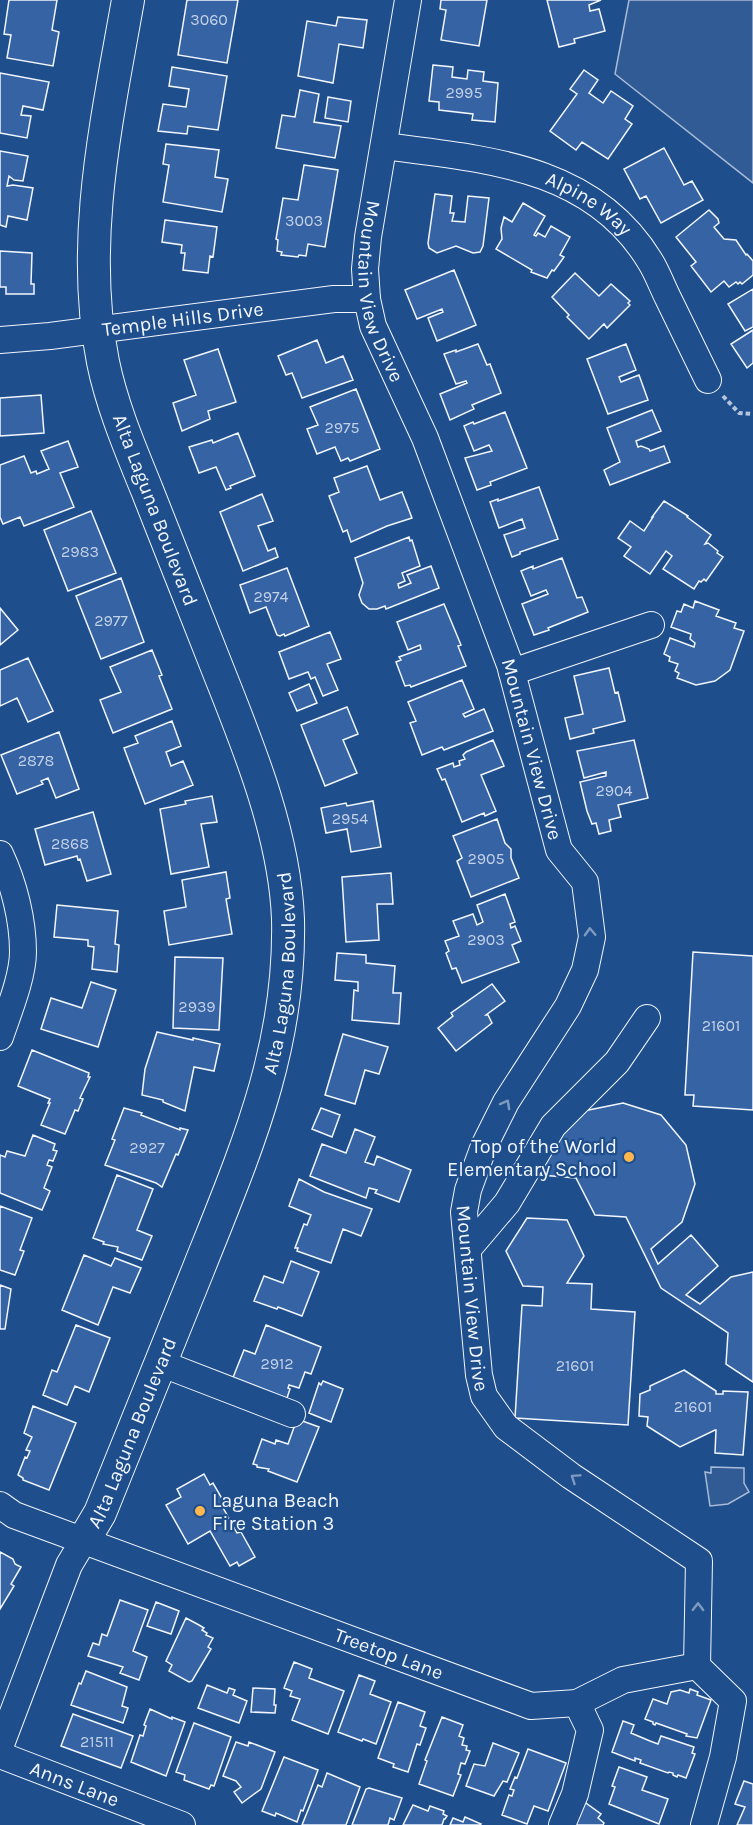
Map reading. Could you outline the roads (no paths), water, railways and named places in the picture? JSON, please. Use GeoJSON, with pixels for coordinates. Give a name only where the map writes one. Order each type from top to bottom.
{"type":"FeatureCollection","features":[{"type":"Feature","properties":{"kind":"main road","name":"Alta Laguna Boulevard"},"geometry":{"type":"LineString","coordinates":[[84,1540],[100,1513],[250,1138],[272,1069],[285,993],[288,917],[280,857],[240,726],[119,418],[103,363],[94,294],[93,261],[97,188],[128,0]]}},
{"type":"Feature","properties":{"kind":"street","name":"Mountain View Drive"},"geometry":{"type":"LineString","coordinates":[[408,0],[368,237],[365,269],[367,299],[373,326],[425,438],[512,672],[559,850],[585,882],[592,937],[585,970],[568,1006],[506,1102],[484,1146],[468,1190],[464,1212],[478,1375],[484,1396],[506,1427],[571,1476],[699,1561],[697,1666]]}},
{"type":"Feature","properties":{"kind":"street","name":"Alpine Way"},"geometry":{"type":"LineString","coordinates":[[384,146],[487,160],[539,173],[579,190],[623,225],[650,260],[708,380]]}},
{"type":"Feature","properties":{"kind":"street","name":"Temple Hills Drive"},"geometry":{"type":"LineString","coordinates":[[0,340],[50,336],[334,299],[367,299]]}},
{"type":"Feature","properties":{"kind":"street"},"geometry":{"type":"LineString","coordinates":[[512,672],[651,625]]}},
{"type":"Feature","properties":{"kind":"street"},"geometry":{"type":"LineString","coordinates":[[0,854],[7,869],[20,915],[23,954],[15,991],[0,1037]]}},
{"type":"Feature","properties":{"kind":"street"},"geometry":{"type":"LineString","coordinates":[[468,1249],[507,1203],[553,1126],[617,1062],[647,1018]]}},
{"type":"Feature","properties":{"kind":"street"},"geometry":{"type":"LineString","coordinates":[[160,1363],[292,1414]]}},
{"type":"Feature","properties":{"kind":"street","name":"Treetop Lane"},"geometry":{"type":"LineString","coordinates":[[0,1505],[14,1515],[531,1706],[577,1703],[623,1680],[697,1666]]}},
{"type":"Feature","properties":{"kind":"street","name":"Alta Laguna Boulevard"},"geometry":{"type":"LineString","coordinates":[[0,1747],[69,1564],[84,1540]]}},
{"type":"Feature","properties":{"kind":"street"},"geometry":{"type":"LineString","coordinates":[[697,1666],[733,1701],[723,1757],[704,1825]]}},
{"type":"Feature","properties":{"kind":"street"},"geometry":{"type":"LineString","coordinates":[[562,1825],[575,1794],[590,1730],[577,1703]]}},
{"type":"Feature","properties":{"kind":"street","name":"Anns Lane"},"geometry":{"type":"LineString","coordinates":[[0,1755],[182,1825]]}},
{"type":"Feature","properties":{"kind":"place","name":"Top of the World Elementary School"},"geometry":{"type":"Point","coordinates":[629,1157]}},
{"type":"Feature","properties":{"kind":"place","name":"Laguna Beach Fire Station 3"},"geometry":{"type":"Point","coordinates":[200,1511]}}]}
